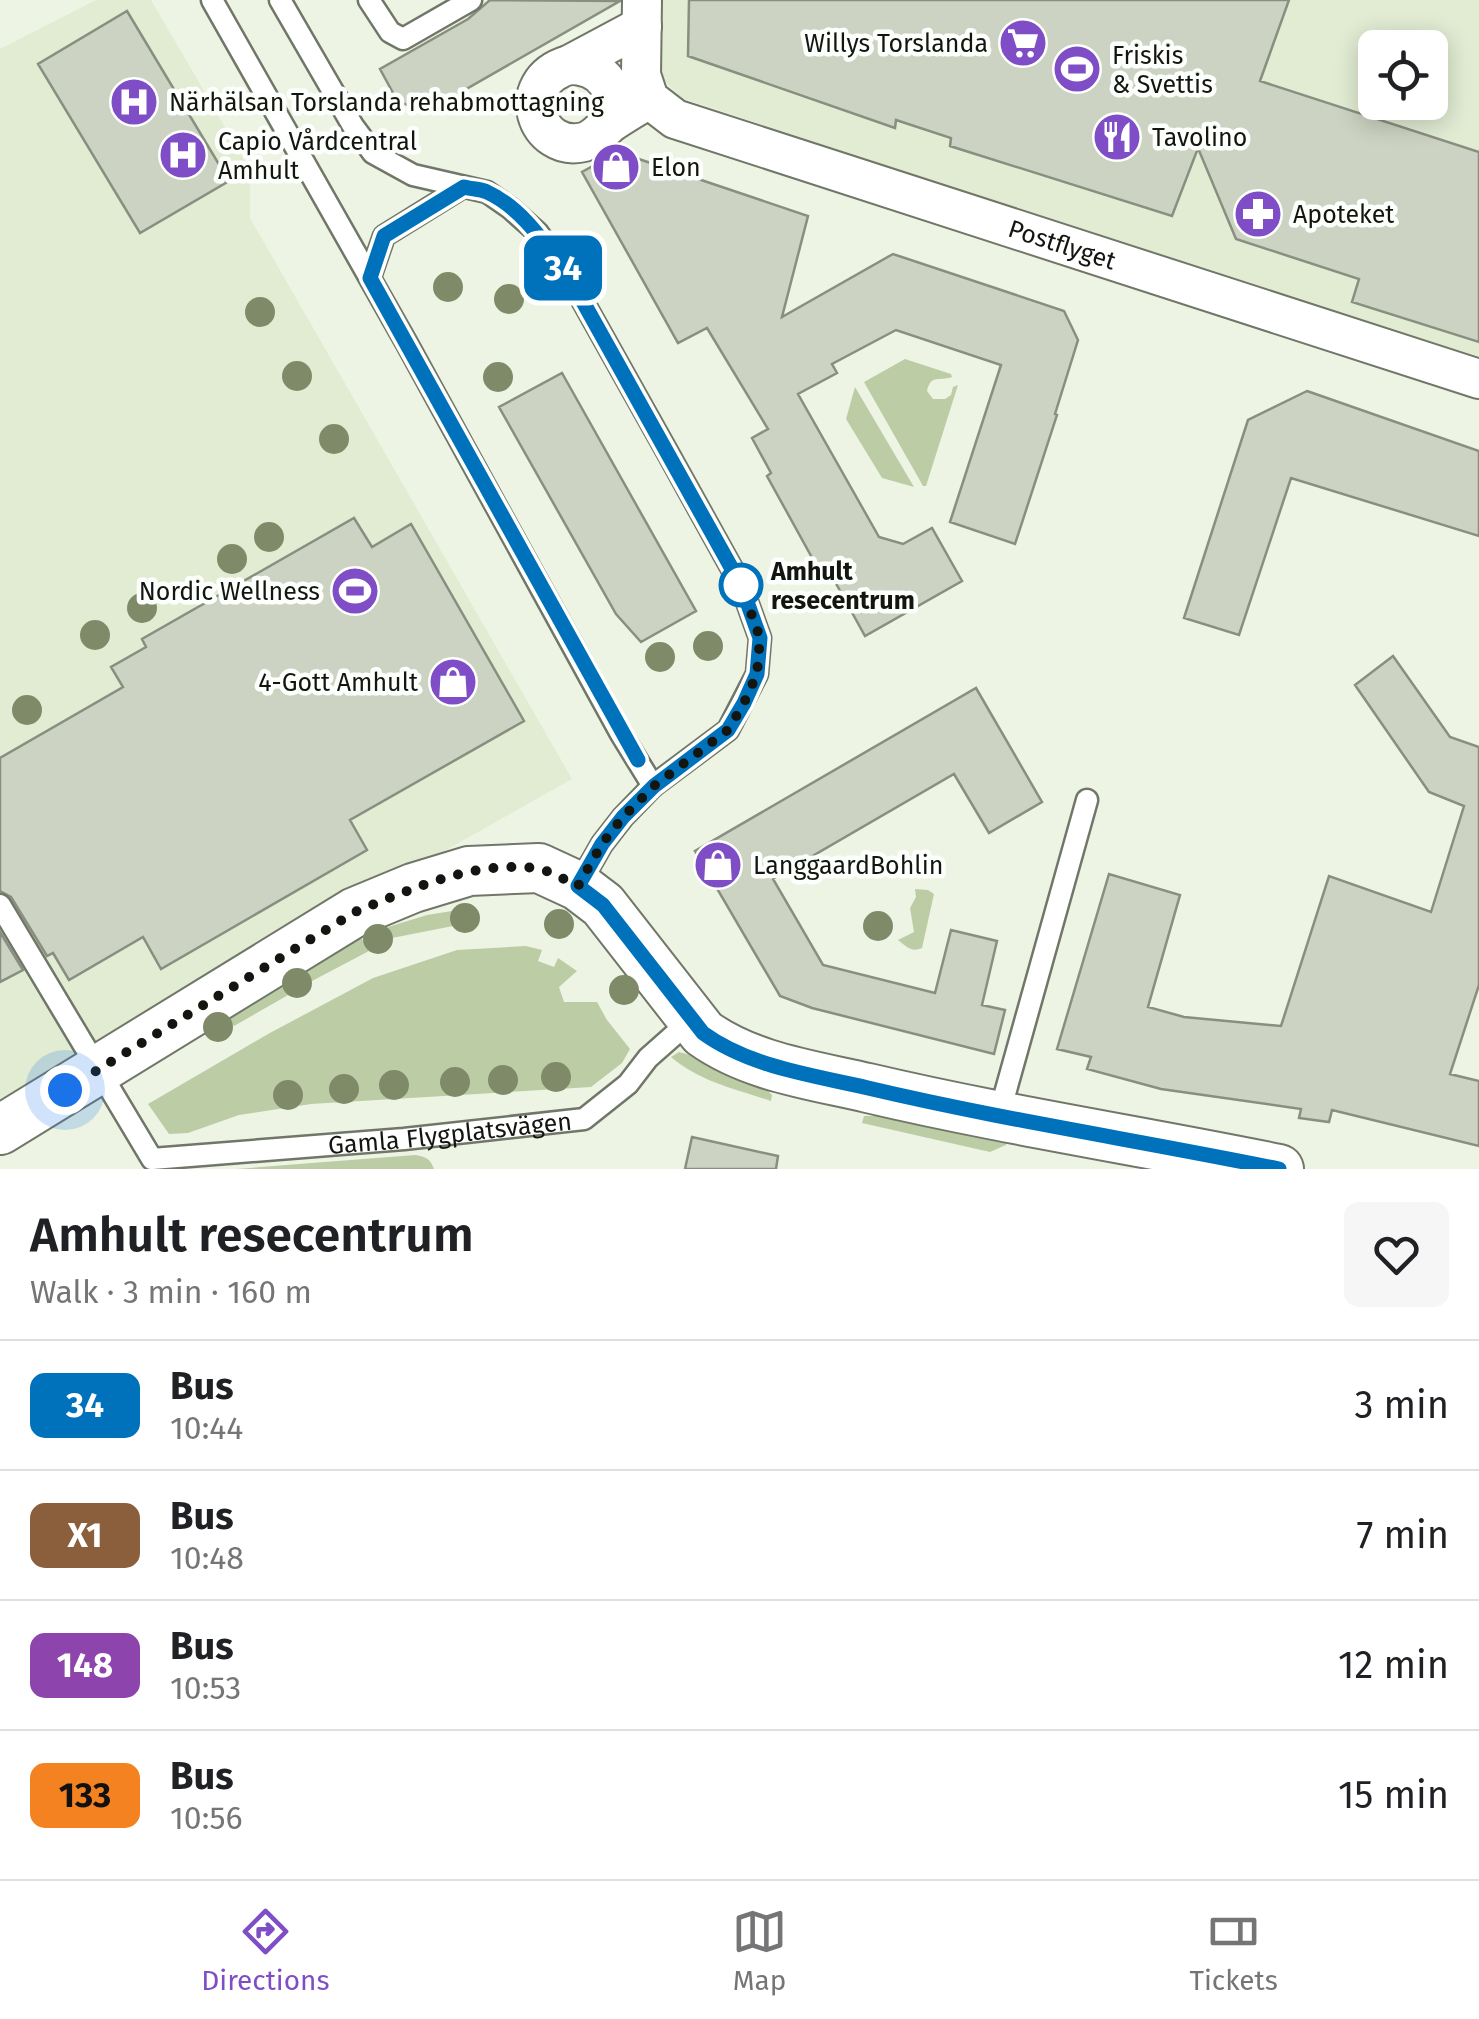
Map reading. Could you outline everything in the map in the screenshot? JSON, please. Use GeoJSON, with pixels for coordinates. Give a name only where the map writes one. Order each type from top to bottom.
{"type":"FeatureCollection","features":[{"type":"Feature","properties":{"kind":"street"},"geometry":{"type":"LineString","coordinates":[[568,65],[642,13]]}},
{"type":"Feature","properties":{"kind":"street"},"geometry":{"type":"LineString","coordinates":[[607,126],[614,101],[611,88],[594,70],[582,65],[556,68],[539,86],[535,99],[541,124],[549,134],[573,143],[598,135],[649,99],[641,75],[642,13]]}},
{"type":"Feature","properties":{"kind":"street","name":"Postflyget"},"geometry":{"type":"LineString","coordinates":[[649,99],[675,119],[1479,379]]}},
{"type":"Feature","properties":{"kind":"street"},"geometry":{"type":"LineString","coordinates":[[0,1130],[355,912],[470,870],[539,868],[578,886],[603,905],[703,1033],[746,1057],[1191,1160],[1280,1169]]}},
{"type":"Feature","properties":{"kind":"lane"},"geometry":{"type":"LineString","coordinates":[[212,0],[654,786]]}},
{"type":"Feature","properties":{"kind":"lane"},"geometry":{"type":"LineString","coordinates":[[280,0],[373,153],[413,174],[486,192],[537,232],[567,273],[741,585],[760,638],[757,674],[728,730],[654,786],[623,817],[578,886]]}},
{"type":"Feature","properties":{"kind":"lane"},"geometry":{"type":"LineString","coordinates":[[369,0],[390,32],[403,39],[471,0]]}},
{"type":"Feature","properties":{"kind":"lane"},"geometry":{"type":"LineString","coordinates":[[370,278],[384,236],[464,187]]}},
{"type":"Feature","properties":{"kind":"lane"},"geometry":{"type":"LineString","coordinates":[[999,1116],[1087,800]]}},
{"type":"Feature","properties":{"kind":"lane"},"geometry":{"type":"LineString","coordinates":[[0,905],[98,1071]]}},
{"type":"Feature","properties":{"kind":"lane","name":"Gamla Flygplatsvägen"},"geometry":{"type":"LineString","coordinates":[[98,1071],[152,1158],[404,1139],[584,1119],[628,1084],[648,1058],[691,1020]]}},
{"type":"Feature","properties":{"kind":"shaded area"},"geometry":{"type":"Polygon","coordinates":[[[96,0],[151,0],[250,170],[250,218],[572,779],[0,1101],[0,49],[96,0]]]}},
{"type":"Feature","properties":{"kind":"shaded area"},"geometry":{"type":"Polygon","coordinates":[[[656,0],[1479,0],[1479,363],[682,98],[655,72],[656,0]]]}},
{"type":"Feature","properties":{"kind":"shaded area"},"geometry":{"type":"Polygon","coordinates":[[[905,359],[951,374],[952,377],[931,382],[927,391],[933,399],[945,399],[958,385],[926,486],[864,382],[905,359]]]}},
{"type":"Feature","properties":{"kind":"shaded area"},"geometry":{"type":"Polygon","coordinates":[[[855,387],[914,487],[882,478],[846,419],[855,387]]]}},
{"type":"Feature","properties":{"kind":"shaded area"},"geometry":{"type":"Polygon","coordinates":[[[915,889],[934,894],[922,948],[915,950],[898,940],[914,932],[910,908],[916,897],[915,889]]]}},
{"type":"Feature","properties":{"kind":"shaded area"},"geometry":{"type":"Polygon","coordinates":[[[452,911],[453,926],[392,938],[388,927],[427,915],[452,911]]]}},
{"type":"Feature","properties":{"kind":"shaded area"},"geometry":{"type":"Polygon","coordinates":[[[361,937],[369,951],[312,981],[305,970],[361,937]]]}},
{"type":"Feature","properties":{"kind":"shaded area"},"geometry":{"type":"Polygon","coordinates":[[[526,946],[542,950],[538,961],[554,967],[558,958],[577,971],[559,987],[564,1002],[597,1002],[630,1049],[622,1063],[591,1087],[311,1104],[239,1115],[188,1133],[169,1134],[148,1104],[373,978],[457,950],[526,946]]]}},
{"type":"Feature","properties":{"kind":"shaded area"},"geometry":{"type":"Polygon","coordinates":[[[283,983],[290,994],[234,1026],[227,1017],[283,983]]]}},
{"type":"Feature","properties":{"kind":"shaded area"},"geometry":{"type":"Polygon","coordinates":[[[679,1052],[751,1077],[772,1095],[771,1101],[694,1073],[671,1057],[679,1052]]]}},
{"type":"Feature","properties":{"kind":"shaded area"},"geometry":{"type":"Polygon","coordinates":[[[884,1110],[1006,1140],[1006,1145],[990,1152],[862,1123],[864,1116],[875,1116],[884,1110]]]}},
{"type":"Feature","properties":{"kind":"shaded area"},"geometry":{"type":"Polygon","coordinates":[[[415,1155],[427,1159],[434,1169],[236,1169],[415,1155]]]}},
{"type":"Feature","properties":{"kind":"building"},"geometry":{"type":"Polygon","coordinates":[[[490,0],[620,1],[428,111],[398,102],[380,69],[468,19],[490,0]]]}},
{"type":"Feature","properties":{"kind":"building"},"geometry":{"type":"Polygon","coordinates":[[[689,0],[1289,0],[1260,81],[1358,113],[1358,120],[1380,120],[1479,152],[1479,342],[1352,302],[1359,279],[1236,239],[1198,148],[1172,216],[950,146],[951,138],[896,120],[895,128],[688,56],[689,0]]]}},
{"type":"Feature","properties":{"kind":"building"},"geometry":{"type":"Polygon","coordinates":[[[127,11],[229,181],[140,233],[38,64],[127,11]]]}},
{"type":"Feature","properties":{"kind":"building"},"geometry":{"type":"Polygon","coordinates":[[[618,152],[808,216],[782,317],[893,254],[1064,311],[1078,340],[1015,544],[950,522],[1001,365],[896,330],[832,364],[837,373],[798,394],[879,537],[903,544],[932,528],[962,581],[865,636],[828,569],[821,574],[767,476],[771,473],[752,438],[768,429],[707,328],[678,343],[582,172],[618,152]]]}},
{"type":"Feature","properties":{"kind":"building"},"geometry":{"type":"Polygon","coordinates":[[[562,373],[696,611],[641,642],[616,614],[499,407],[562,373]]]}},
{"type":"Feature","properties":{"kind":"building"},"geometry":{"type":"Polygon","coordinates":[[[1307,391],[1479,451],[1479,536],[1291,478],[1239,635],[1184,618],[1248,420],[1307,391]]]}},
{"type":"Feature","properties":{"kind":"building"},"geometry":{"type":"Polygon","coordinates":[[[354,518],[372,547],[411,524],[524,721],[350,820],[367,850],[161,969],[143,937],[69,980],[53,953],[47,956],[11,897],[0,891],[0,758],[123,687],[111,667],[146,647],[142,639],[354,518]]]}},
{"type":"Feature","properties":{"kind":"building"},"geometry":{"type":"Polygon","coordinates":[[[1393,656],[1450,737],[1479,747],[1479,985],[1450,1074],[1479,1081],[1479,1146],[1332,1110],[1329,1122],[1299,1118],[1301,1109],[1161,1089],[1087,1069],[1091,1057],[1057,1049],[1109,874],[1180,895],[1148,1007],[1184,1017],[1281,1026],[1329,876],[1431,912],[1464,806],[1429,792],[1355,685],[1393,656]]]}},
{"type":"Feature","properties":{"kind":"building"},"geometry":{"type":"Polygon","coordinates":[[[976,688],[1042,802],[989,833],[954,774],[773,879],[823,965],[935,993],[951,930],[997,941],[982,1005],[1005,1010],[994,1054],[812,1008],[780,996],[695,851],[976,688]]]}},
{"type":"Feature","properties":{"kind":"building"},"geometry":{"type":"Polygon","coordinates":[[[0,932],[23,970],[0,982],[0,932]]]}},
{"type":"Feature","properties":{"kind":"building"},"geometry":{"type":"Polygon","coordinates":[[[692,1137],[778,1156],[776,1169],[685,1169],[692,1137]]]}},
{"type":"Feature","properties":{"kind":"bus line","name":"34"},"geometry":{"type":"LineString","coordinates":[[638,760],[370,278],[384,236],[464,187],[486,192],[510,208],[537,232],[567,273],[741,585],[760,638],[757,674],[728,730],[654,786],[623,817],[578,886],[603,905],[703,1033],[746,1057],[950,1107],[1279,1169]]}},
{"type":"Feature","properties":{"kind":"place","name":"Willys Torslanda"},"geometry":{"type":"Point","coordinates":[1023,43]}},
{"type":"Feature","properties":{"kind":"place","name":"Friskis & Svettis"},"geometry":{"type":"Point","coordinates":[1077,69]}},
{"type":"Feature","properties":{"kind":"place","name":"Närhälsan Torslanda rehabmottagning"},"geometry":{"type":"Point","coordinates":[134,102]}},
{"type":"Feature","properties":{"kind":"place","name":"Tavolino"},"geometry":{"type":"Point","coordinates":[1117,137]}},
{"type":"Feature","properties":{"kind":"place","name":"Capio Vårdcentral Amhult"},"geometry":{"type":"Point","coordinates":[183,155]}},
{"type":"Feature","properties":{"kind":"place","name":"Elon"},"geometry":{"type":"Point","coordinates":[616,167]}},
{"type":"Feature","properties":{"kind":"place","name":"Apoteket"},"geometry":{"type":"Point","coordinates":[1258,214]}},
{"type":"Feature","properties":{"kind":"place","name":"Amhult resecentrum"},"geometry":{"type":"Point","coordinates":[741,585]}},
{"type":"Feature","properties":{"kind":"place","name":"Nordic Wellness"},"geometry":{"type":"Point","coordinates":[355,591]}},
{"type":"Feature","properties":{"kind":"place","name":"4-Gott Amhult"},"geometry":{"type":"Point","coordinates":[453,682]}},
{"type":"Feature","properties":{"kind":"place","name":"LanggaardBohlin"},"geometry":{"type":"Point","coordinates":[718,865]}},
{"type":"Feature","properties":{"kind":"route"},"geometry":{"type":"LineString","coordinates":[[65,1090],[355,912],[414,888],[470,870],[508,868],[539,868],[578,886],[623,817],[654,786],[728,730],[744,703],[757,674],[760,638],[741,585]]}}]}
